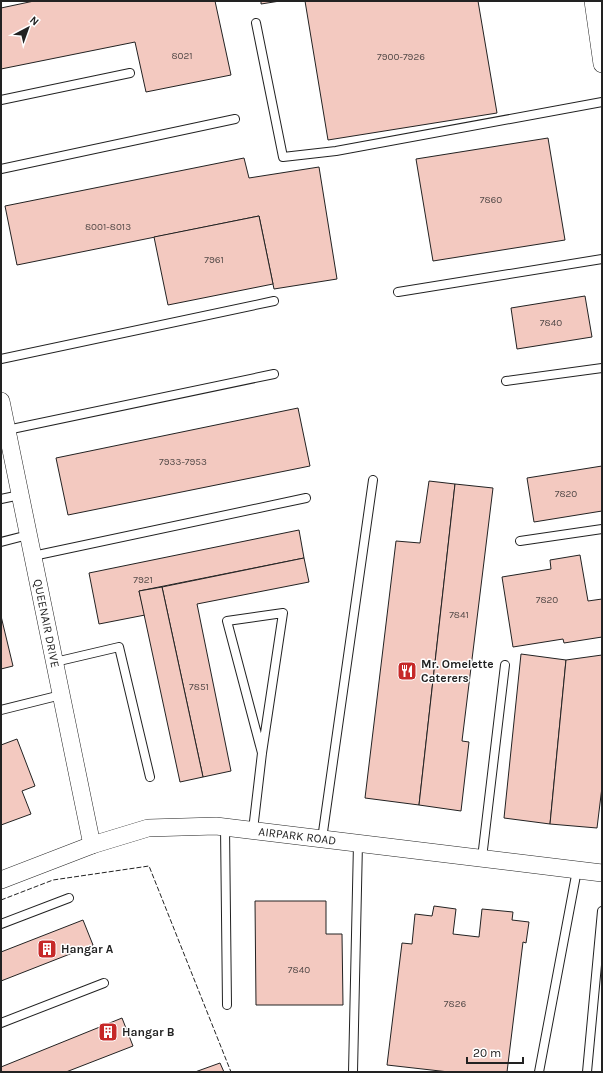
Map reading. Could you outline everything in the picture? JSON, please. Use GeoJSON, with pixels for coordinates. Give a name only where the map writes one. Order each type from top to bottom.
{"type":"FeatureCollection","features":[{"type":"Feature","properties":{"kind":"street"},"geometry":{"type":"LineString","coordinates":[[593,1],[602,64]]}},
{"type":"Feature","properties":{"kind":"street","name":"QUEENAIR DRIVE"},"geometry":{"type":"LineString","coordinates":[[1,401],[92,845]]}},
{"type":"Feature","properties":{"kind":"street","name":"AIRPARK ROAD"},"geometry":{"type":"LineString","coordinates":[[1,880],[92,845],[148,828],[225,827],[602,873]]}},
{"type":"Feature","properties":{"kind":"lane"},"geometry":{"type":"LineString","coordinates":[[256,23],[283,156],[336,151],[602,102]]}},
{"type":"Feature","properties":{"kind":"lane"},"geometry":{"type":"LineString","coordinates":[[1,100],[130,73]]}},
{"type":"Feature","properties":{"kind":"lane"},"geometry":{"type":"LineString","coordinates":[[1,169],[235,119]]}},
{"type":"Feature","properties":{"kind":"lane"},"geometry":{"type":"LineString","coordinates":[[398,292],[602,259]]}},
{"type":"Feature","properties":{"kind":"lane"},"geometry":{"type":"LineString","coordinates":[[1,359],[274,301]]}},
{"type":"Feature","properties":{"kind":"lane"},"geometry":{"type":"LineString","coordinates":[[506,381],[602,368]]}},
{"type":"Feature","properties":{"kind":"lane"},"geometry":{"type":"LineString","coordinates":[[7,430],[274,374]]}},
{"type":"Feature","properties":{"kind":"lane"},"geometry":{"type":"LineString","coordinates":[[322,839],[373,480]]}},
{"type":"Feature","properties":{"kind":"lane"},"geometry":{"type":"LineString","coordinates":[[1,499],[20,495]]}},
{"type":"Feature","properties":{"kind":"lane"},"geometry":{"type":"LineString","coordinates":[[33,556],[306,498]]}},
{"type":"Feature","properties":{"kind":"lane"},"geometry":{"type":"LineString","coordinates":[[520,541],[602,529]]}},
{"type":"Feature","properties":{"kind":"lane"},"geometry":{"type":"LineString","coordinates":[[1,542],[28,535]]}},
{"type":"Feature","properties":{"kind":"lane"},"geometry":{"type":"LineString","coordinates":[[253,830],[263,745],[282,613],[227,621],[262,753]]}},
{"type":"Feature","properties":{"kind":"lane"},"geometry":{"type":"LineString","coordinates":[[55,662],[119,647],[150,777]]}},
{"type":"Feature","properties":{"kind":"lane"},"geometry":{"type":"LineString","coordinates":[[482,858],[505,665]]}},
{"type":"Feature","properties":{"kind":"lane"},"geometry":{"type":"LineString","coordinates":[[1,710],[61,695]]}},
{"type":"Feature","properties":{"kind":"lane"},"geometry":{"type":"LineString","coordinates":[[225,827],[226,1006]]}},
{"type":"Feature","properties":{"kind":"lane"},"geometry":{"type":"LineString","coordinates":[[353,1072],[358,843]]}},
{"type":"Feature","properties":{"kind":"lane"},"geometry":{"type":"LineString","coordinates":[[539,1072],[577,870]]}},
{"type":"Feature","properties":{"kind":"lane"},"geometry":{"type":"LineString","coordinates":[[1,924],[69,898]]}},
{"type":"Feature","properties":{"kind":"lane"},"geometry":{"type":"LineString","coordinates":[[587,1072],[602,911]]}},
{"type":"Feature","properties":{"kind":"lane"},"geometry":{"type":"LineString","coordinates":[[1,1022],[104,983]]}},
{"type":"Feature","properties":{"kind":"building"},"geometry":{"type":"Polygon","coordinates":[[[34,1],[215,1],[231,75],[146,92],[135,42],[1,69],[1,8],[34,1]]]}},
{"type":"Feature","properties":{"kind":"building"},"geometry":{"type":"Polygon","coordinates":[[[261,1],[280,1],[261,4],[261,1]]]}},
{"type":"Feature","properties":{"kind":"building"},"geometry":{"type":"Polygon","coordinates":[[[305,1],[478,1],[497,113],[328,140],[305,1]]]}},
{"type":"Feature","properties":{"kind":"building"},"geometry":{"type":"Polygon","coordinates":[[[548,138],[565,240],[433,261],[416,159],[548,138]]]}},
{"type":"Feature","properties":{"kind":"building"},"geometry":{"type":"Polygon","coordinates":[[[244,158],[249,178],[319,167],[337,279],[274,289],[259,216],[17,265],[5,206],[244,158]]]}},
{"type":"Feature","properties":{"kind":"building"},"geometry":{"type":"Polygon","coordinates":[[[259,216],[273,284],[168,305],[154,237],[259,216]]]}},
{"type":"Feature","properties":{"kind":"building"},"geometry":{"type":"Polygon","coordinates":[[[585,296],[592,337],[517,349],[511,308],[585,296]]]}},
{"type":"Feature","properties":{"kind":"building"},"geometry":{"type":"Polygon","coordinates":[[[298,408],[310,466],[68,515],[56,458],[298,408]]]}},
{"type":"Feature","properties":{"kind":"building"},"geometry":{"type":"Polygon","coordinates":[[[602,466],[602,511],[534,522],[527,478],[602,466]]]}},
{"type":"Feature","properties":{"kind":"building","name":"Mr. Omelette Caterers"},"geometry":{"type":"Polygon","coordinates":[[[429,481],[455,484],[419,805],[365,798],[396,541],[420,543],[429,481]]]}},
{"type":"Feature","properties":{"kind":"building"},"geometry":{"type":"Polygon","coordinates":[[[455,484],[493,488],[462,741],[469,742],[461,811],[419,805],[455,484]]]}},
{"type":"Feature","properties":{"kind":"building"},"geometry":{"type":"Polygon","coordinates":[[[299,530],[304,558],[139,591],[145,615],[99,624],[89,573],[299,530]]]}},
{"type":"Feature","properties":{"kind":"building"},"geometry":{"type":"Polygon","coordinates":[[[580,555],[588,601],[602,599],[602,637],[564,643],[563,639],[513,647],[502,577],[551,569],[550,560],[580,555]]]}},
{"type":"Feature","properties":{"kind":"building"},"geometry":{"type":"Polygon","coordinates":[[[304,558],[309,582],[197,604],[231,771],[203,777],[162,587],[304,558]]]}},
{"type":"Feature","properties":{"kind":"building"},"geometry":{"type":"Polygon","coordinates":[[[162,587],[203,777],[180,782],[139,591],[162,587]]]}},
{"type":"Feature","properties":{"kind":"building"},"geometry":{"type":"Polygon","coordinates":[[[1,616],[13,666],[1,669],[1,616]]]}},
{"type":"Feature","properties":{"kind":"building"},"geometry":{"type":"Polygon","coordinates":[[[521,654],[566,660],[550,824],[504,818],[521,654]]]}},
{"type":"Feature","properties":{"kind":"building"},"geometry":{"type":"Polygon","coordinates":[[[602,655],[602,787],[597,828],[550,824],[566,660],[602,655]]]}},
{"type":"Feature","properties":{"kind":"building"},"geometry":{"type":"Polygon","coordinates":[[[17,739],[35,786],[22,791],[31,814],[1,825],[1,745],[17,739]]]}},
{"type":"Feature","properties":{"kind":"building"},"geometry":{"type":"Polygon","coordinates":[[[255,901],[326,901],[326,934],[342,934],[343,1005],[256,1005],[255,901]]]}},
{"type":"Feature","properties":{"kind":"building"},"geometry":{"type":"Polygon","coordinates":[[[434,906],[456,909],[453,934],[479,937],[482,909],[513,912],[512,920],[529,922],[526,943],[523,942],[507,1072],[449,1072],[387,1065],[402,943],[412,944],[415,914],[432,916],[434,906]]]}},
{"type":"Feature","properties":{"kind":"building","name":"Hangar A"},"geometry":{"type":"Polygon","coordinates":[[[83,920],[93,945],[1,981],[1,952],[83,920]]]}},
{"type":"Feature","properties":{"kind":"building","name":"Hangar B"},"geometry":{"type":"Polygon","coordinates":[[[122,1018],[133,1046],[66,1072],[1,1072],[1,1067],[122,1018]]]}},
{"type":"Feature","properties":{"kind":"building"},"geometry":{"type":"Polygon","coordinates":[[[220,1063],[224,1072],[195,1072],[220,1063]]]}},
{"type":"Feature","properties":{"kind":"fence"},"geometry":{"type":"LineString","coordinates":[[1,900],[53,880],[149,866],[231,1072]]}},
{"type":"Feature","properties":{"kind":"place","name":"Mr. Omelette Caterers"},"geometry":{"type":"Point","coordinates":[407,671]}},
{"type":"Feature","properties":{"kind":"place","name":"Hangar A"},"geometry":{"type":"Point","coordinates":[47,949]}},
{"type":"Feature","properties":{"kind":"place","name":"Hangar B"},"geometry":{"type":"Point","coordinates":[108,1032]}}]}
